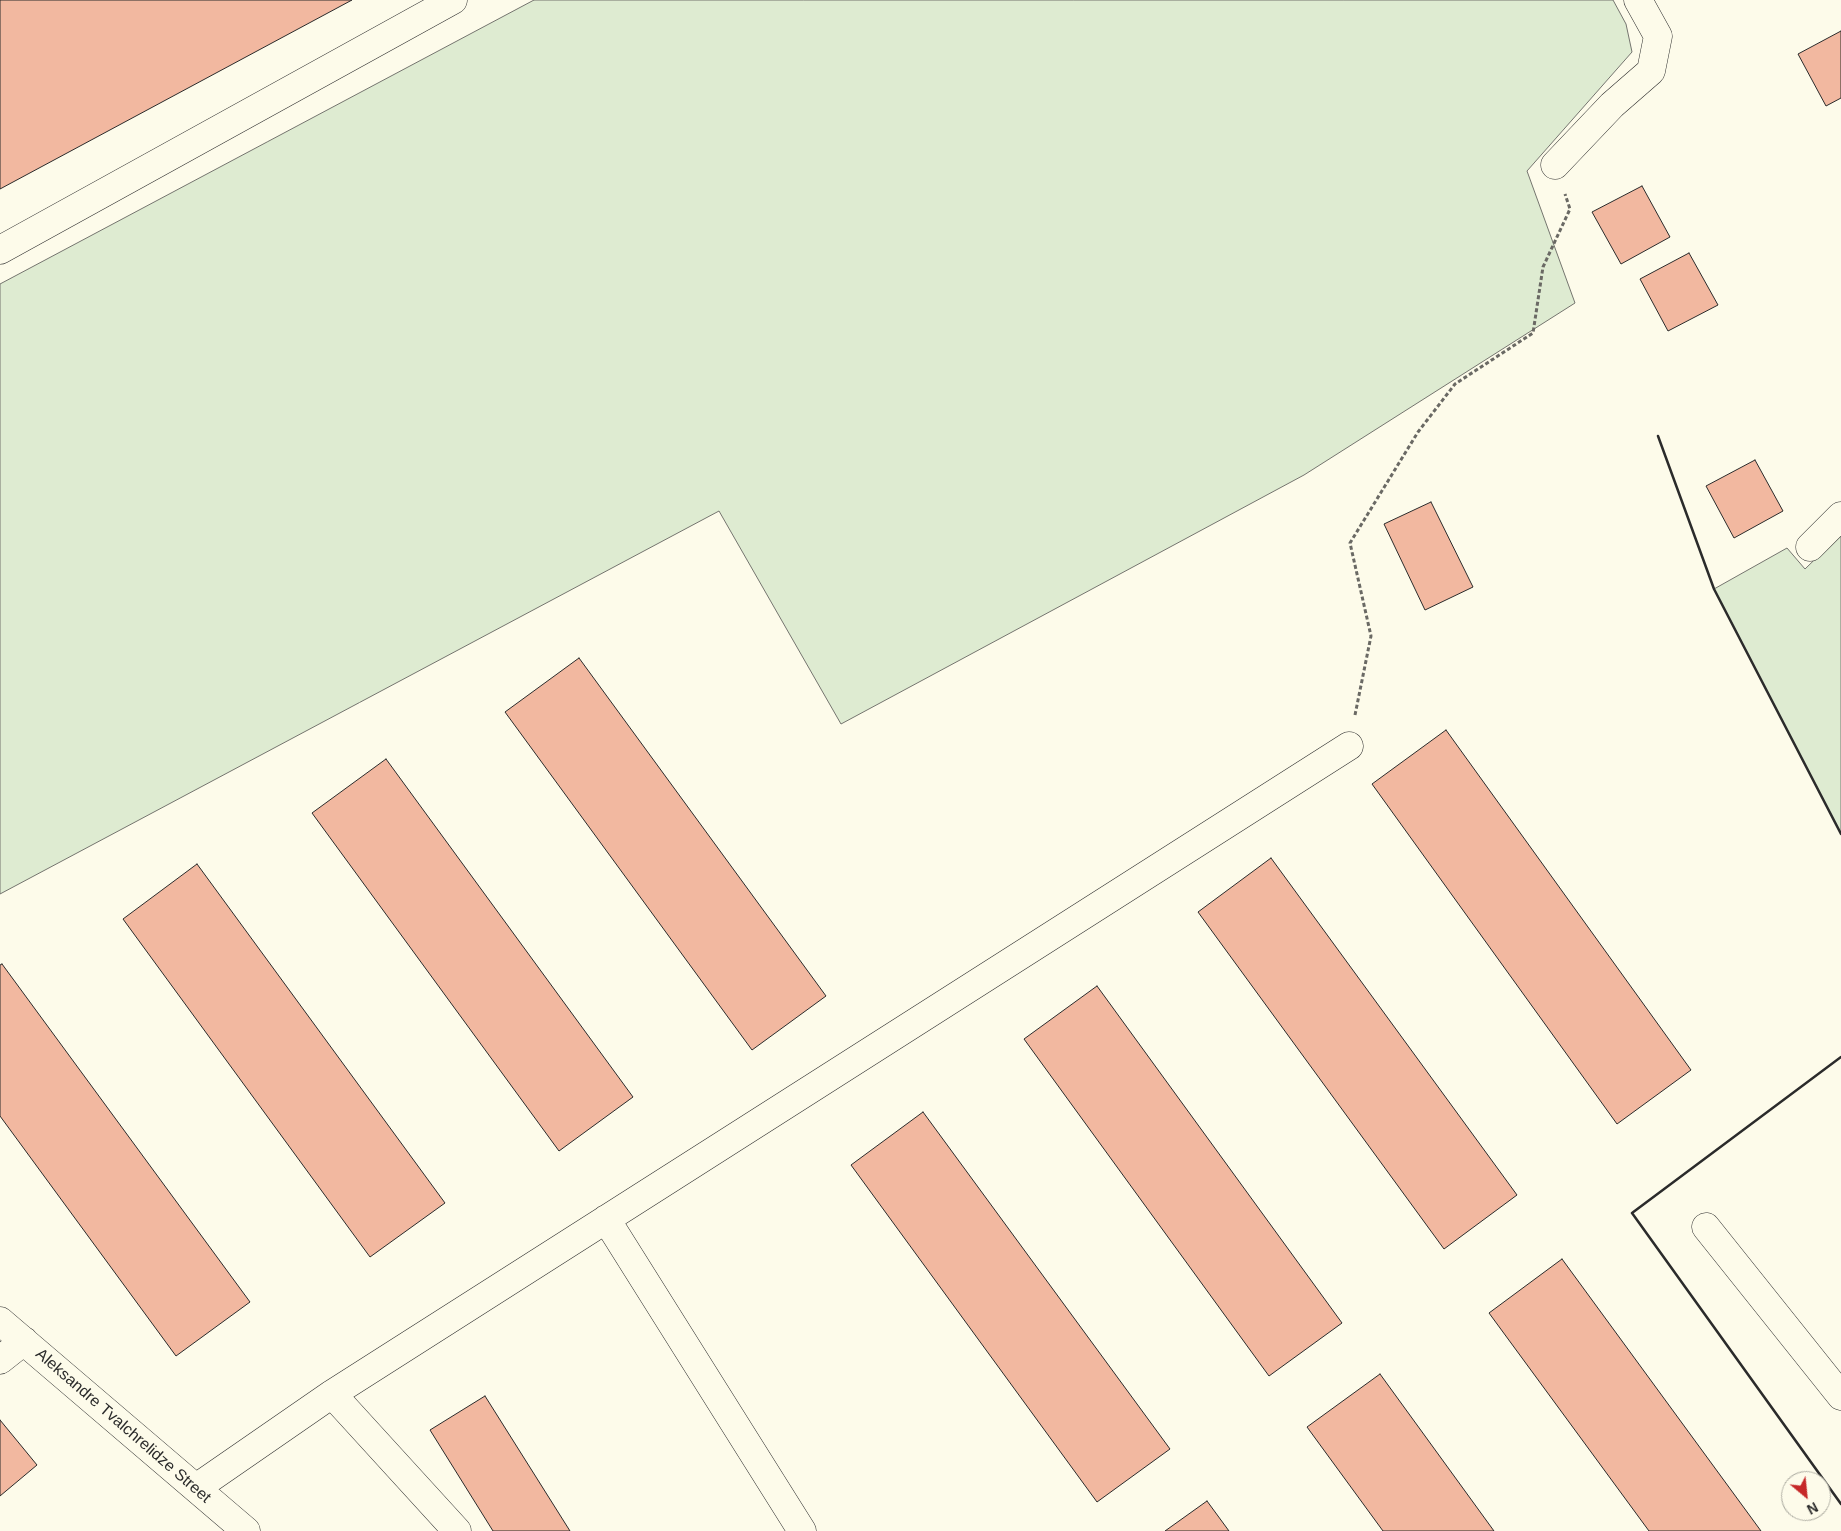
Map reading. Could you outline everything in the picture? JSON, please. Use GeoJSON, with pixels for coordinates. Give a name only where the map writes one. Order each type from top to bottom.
{"type":"FeatureCollection","features":[{"type":"Feature","properties":{"kind":"street"},"geometry":{"type":"LineString","coordinates":[[0,250],[453,0]]}},
{"type":"Feature","properties":{"kind":"street"},"geometry":{"type":"LineString","coordinates":[[1555,165],[1612,105],[1651,71],[1658,36],[1638,0]]}},
{"type":"Feature","properties":{"kind":"street"},"geometry":{"type":"LineString","coordinates":[[1810,547],[1841,516]]}},
{"type":"Feature","properties":{"kind":"street"},"geometry":{"type":"LineString","coordinates":[[196,1488],[332,1394],[1348,746]]}},
{"type":"Feature","properties":{"kind":"street"},"geometry":{"type":"LineString","coordinates":[[606,1219],[802,1531]]}},
{"type":"Feature","properties":{"kind":"street"},"geometry":{"type":"LineString","coordinates":[[1706,1227],[1841,1396]]}},
{"type":"Feature","properties":{"kind":"street","name":"Aleksandre Tvalchrelidze Street"},"geometry":{"type":"LineString","coordinates":[[0,1321],[246,1531]]}},
{"type":"Feature","properties":{"kind":"street"},"geometry":{"type":"LineString","coordinates":[[0,1360],[24,1341]]}},
{"type":"Feature","properties":{"kind":"street"},"geometry":{"type":"LineString","coordinates":[[332,1394],[457,1531]]}},
{"type":"Feature","properties":{"kind":"path"},"geometry":{"type":"LineString","coordinates":[[1348,746],[1371,636],[1350,542],[1418,432],[1455,384],[1533,333],[1543,267],[1570,209],[1555,165]]}},
{"type":"Feature","properties":{"kind":"green space"},"geometry":{"type":"Polygon","coordinates":[[[534,0],[1613,0],[1626,24],[1632,52],[1527,171],[1575,303],[1304,475],[841,724],[719,511],[0,894],[0,284],[534,0]]]}},
{"type":"Feature","properties":{"kind":"green space"},"geometry":{"type":"Polygon","coordinates":[[[1841,534],[1841,834],[1714,589],[1787,548],[1805,569],[1841,534]]]}},
{"type":"Feature","properties":{"kind":"building"},"geometry":{"type":"Polygon","coordinates":[[[0,0],[352,0],[0,189],[0,0]]]}},
{"type":"Feature","properties":{"kind":"building"},"geometry":{"type":"Polygon","coordinates":[[[1841,31],[1841,98],[1826,106],[1798,54],[1841,31]]]}},
{"type":"Feature","properties":{"kind":"building"},"geometry":{"type":"Polygon","coordinates":[[[1642,186],[1670,237],[1621,264],[1592,212],[1642,186]]]}},
{"type":"Feature","properties":{"kind":"building"},"geometry":{"type":"Polygon","coordinates":[[[1689,253],[1718,305],[1668,331],[1640,279],[1689,253]]]}},
{"type":"Feature","properties":{"kind":"building"},"geometry":{"type":"Polygon","coordinates":[[[1755,460],[1783,511],[1734,538],[1706,486],[1755,460]]]}},
{"type":"Feature","properties":{"kind":"building"},"geometry":{"type":"Polygon","coordinates":[[[1431,502],[1473,587],[1425,610],[1384,524],[1431,502]]]}},
{"type":"Feature","properties":{"kind":"building"},"geometry":{"type":"Polygon","coordinates":[[[579,658],[826,996],[752,1050],[505,712],[579,658]]]}},
{"type":"Feature","properties":{"kind":"building"},"geometry":{"type":"Polygon","coordinates":[[[1446,730],[1691,1070],[1617,1124],[1372,784],[1446,730]]]}},
{"type":"Feature","properties":{"kind":"building"},"geometry":{"type":"Polygon","coordinates":[[[386,759],[633,1097],[559,1151],[312,813],[386,759]]]}},
{"type":"Feature","properties":{"kind":"building"},"geometry":{"type":"Polygon","coordinates":[[[1271,858],[1517,1195],[1444,1249],[1198,912],[1271,858]]]}},
{"type":"Feature","properties":{"kind":"building"},"geometry":{"type":"Polygon","coordinates":[[[197,864],[445,1203],[370,1257],[123,919],[197,864]]]}},
{"type":"Feature","properties":{"kind":"building"},"geometry":{"type":"Polygon","coordinates":[[[2,964],[250,1302],[176,1356],[0,1116],[0,965],[2,964]]]}},
{"type":"Feature","properties":{"kind":"building"},"geometry":{"type":"Polygon","coordinates":[[[1097,986],[1342,1323],[1269,1376],[1024,1039],[1097,986]]]}},
{"type":"Feature","properties":{"kind":"building"},"geometry":{"type":"Polygon","coordinates":[[[923,1112],[1170,1449],[1097,1502],[851,1165],[923,1112]]]}},
{"type":"Feature","properties":{"kind":"building"},"geometry":{"type":"Polygon","coordinates":[[[1562,1259],[1761,1531],[1649,1531],[1489,1313],[1562,1259]]]}},
{"type":"Feature","properties":{"kind":"building"},"geometry":{"type":"Polygon","coordinates":[[[1380,1374],[1494,1531],[1383,1531],[1307,1427],[1380,1374]]]}},
{"type":"Feature","properties":{"kind":"building"},"geometry":{"type":"Polygon","coordinates":[[[485,1396],[570,1531],[493,1531],[430,1430],[485,1396]]]}},
{"type":"Feature","properties":{"kind":"building"},"geometry":{"type":"Polygon","coordinates":[[[0,1420],[37,1465],[0,1496],[0,1420]]]}},
{"type":"Feature","properties":{"kind":"building"},"geometry":{"type":"Polygon","coordinates":[[[1207,1501],[1229,1531],[1165,1531],[1207,1501]]]}},
{"type":"Feature","properties":{"kind":"wall"},"geometry":{"type":"LineString","coordinates":[[1658,436],[1714,589],[1841,834]]}},
{"type":"Feature","properties":{"kind":"wall"},"geometry":{"type":"LineString","coordinates":[[1841,1057],[1632,1213],[1841,1504]]}}]}
